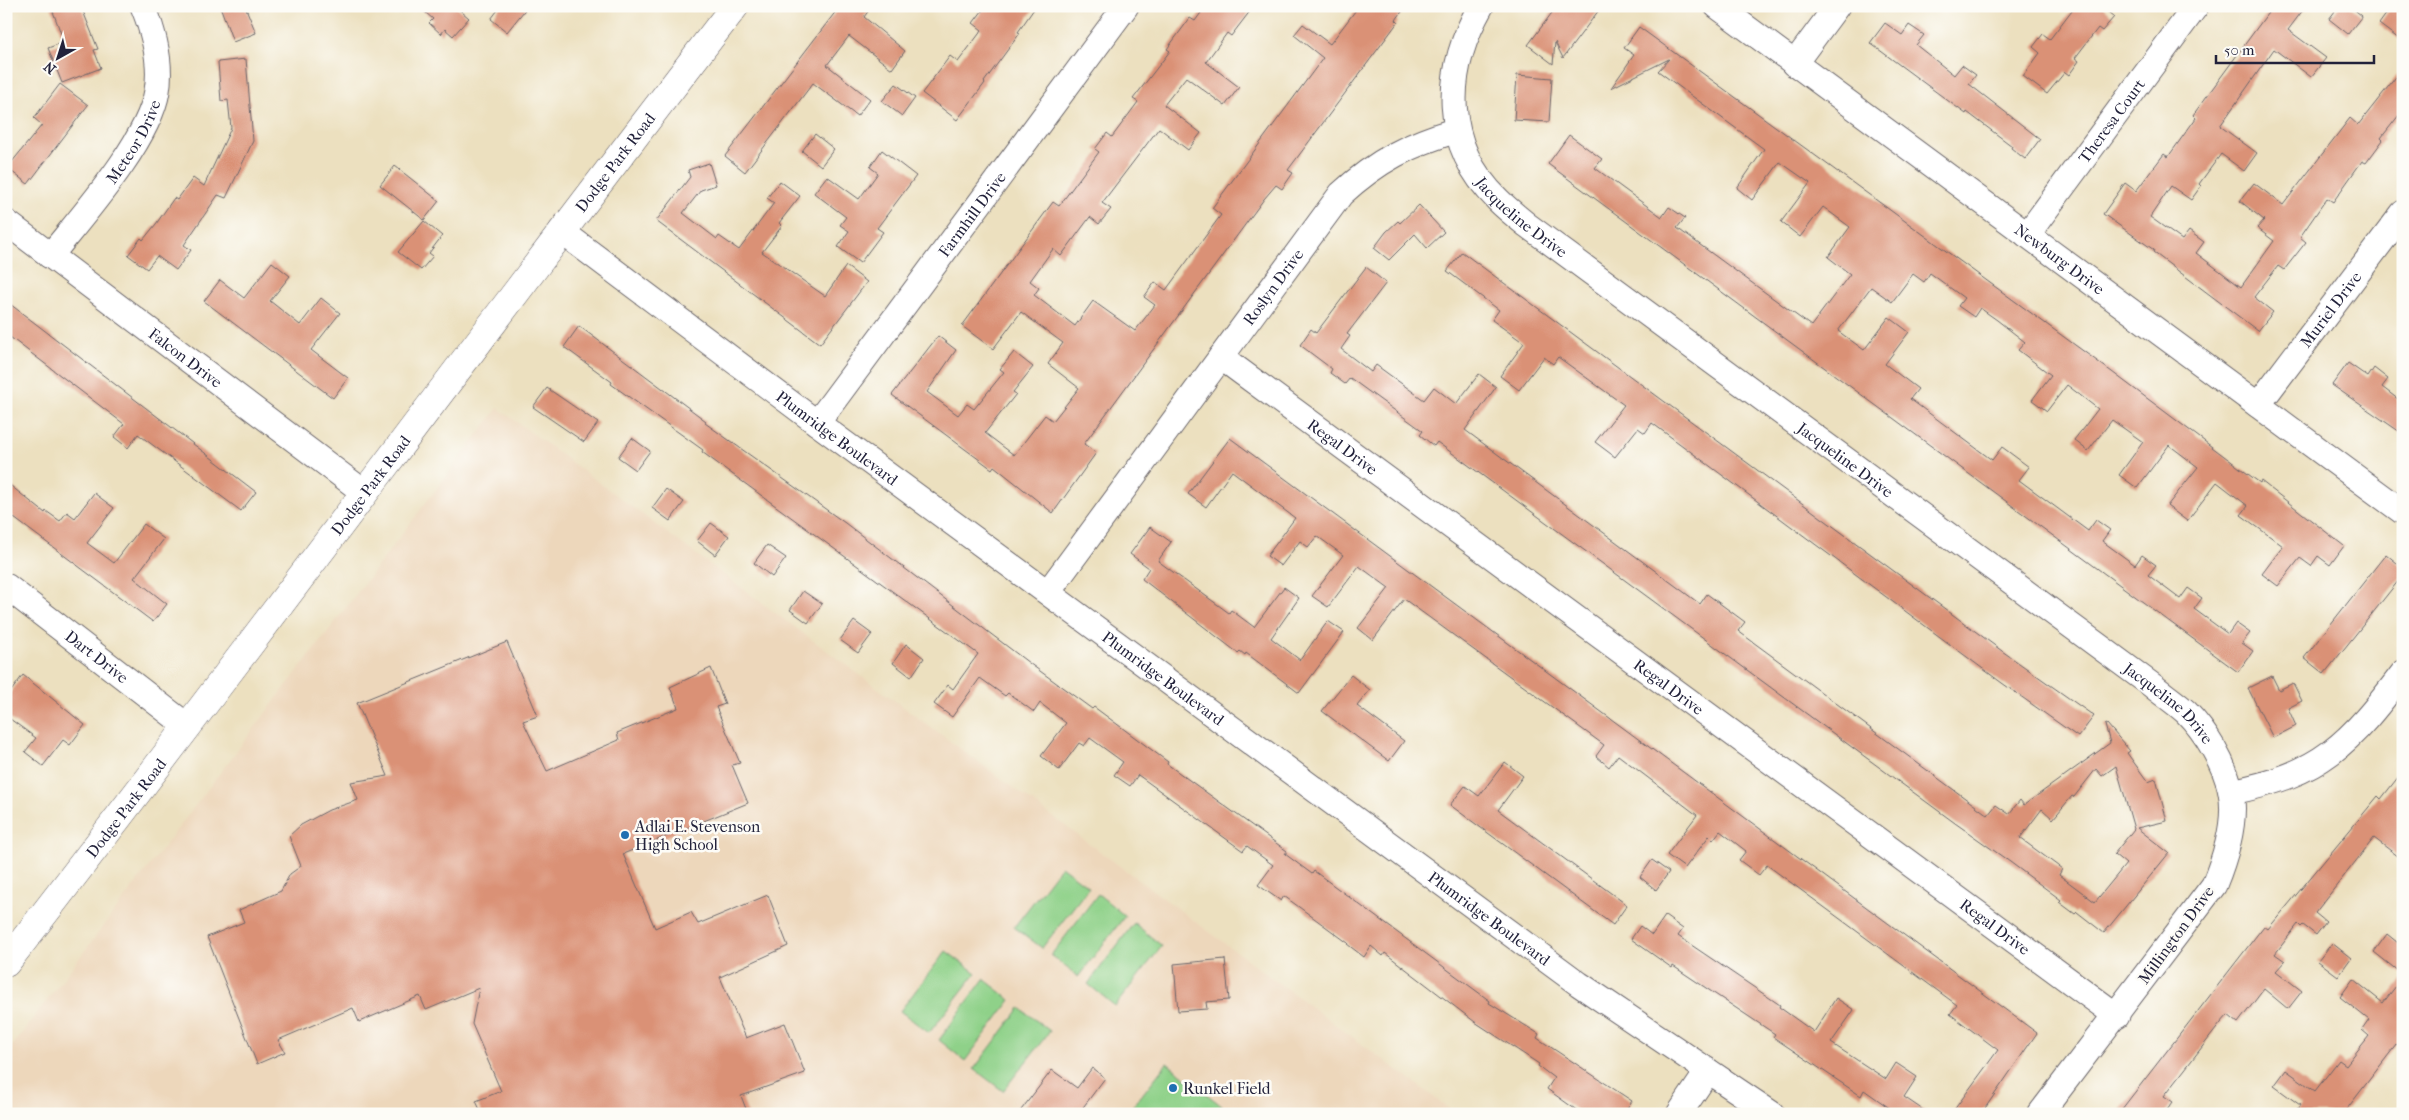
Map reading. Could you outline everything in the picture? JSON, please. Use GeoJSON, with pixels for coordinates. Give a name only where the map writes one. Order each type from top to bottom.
{"type":"FeatureCollection","features":[{"type":"Feature","properties":{"kind":"street","name":"Meteor Drive"},"geometry":{"type":"LineString","coordinates":[[50,256],[118,167],[147,123],[157,92],[158,57],[150,23],[143,6]]}},
{"type":"Feature","properties":{"kind":"street","name":"Dodge Park Road"},"geometry":{"type":"LineString","coordinates":[[8,958],[365,493],[561,231],[735,6]]}},
{"type":"Feature","properties":{"kind":"street","name":"Farmhill Drive"},"geometry":{"type":"LineString","coordinates":[[817,423],[1126,6]]}},
{"type":"Feature","properties":{"kind":"street"},"geometry":{"type":"LineString","coordinates":[[1457,130],[1452,96],[1456,68],[1462,46],[1481,6]]}},
{"type":"Feature","properties":{"kind":"street","name":"Newburg Drive"},"geometry":{"type":"LineString","coordinates":[[1717,6],[2403,512]]}},
{"type":"Feature","properties":{"kind":"street"},"geometry":{"type":"LineString","coordinates":[[1794,64],[1837,6]]}},
{"type":"Feature","properties":{"kind":"street","name":"Theresa Court"},"geometry":{"type":"LineString","coordinates":[[2027,235],[2196,6]]}},
{"type":"Feature","properties":{"kind":"street","name":"Roslyn Drive"},"geometry":{"type":"LineString","coordinates":[[1048,592],[1341,194],[1360,177],[1391,155],[1414,144],[1457,130]]}},
{"type":"Feature","properties":{"kind":"street","name":"Jacqueline Drive"},"geometry":{"type":"LineString","coordinates":[[1457,130],[1476,174],[1497,200],[1527,225],[2186,712],[2208,740],[2231,792]]}},
{"type":"Feature","properties":{"kind":"street","name":"Muriel Drive"},"geometry":{"type":"LineString","coordinates":[[2258,405],[2403,213]]}},
{"type":"Feature","properties":{"kind":"street","name":"Falcon Drive"},"geometry":{"type":"LineString","coordinates":[[6,222],[365,493]]}},
{"type":"Feature","properties":{"kind":"street","name":"Plumridge Boulevard"},"geometry":{"type":"LineString","coordinates":[[561,231],[817,423],[1579,984],[1772,1114]]}},
{"type":"Feature","properties":{"kind":"street","name":"Regal Drive"},"geometry":{"type":"LineString","coordinates":[[1221,357],[2117,1016]]}},
{"type":"Feature","properties":{"kind":"street","name":"Dart Drive"},"geometry":{"type":"LineString","coordinates":[[6,586],[187,726]]}},
{"type":"Feature","properties":{"kind":"street"},"geometry":{"type":"LineString","coordinates":[[2231,792],[2273,783],[2329,756],[2357,731],[2403,673]]}},
{"type":"Feature","properties":{"kind":"street","name":"Millington Drive"},"geometry":{"type":"LineString","coordinates":[[2040,1114],[2117,1016],[2214,885],[2226,854],[2230,824],[2231,792]]}},
{"type":"Feature","properties":{"kind":"street"},"geometry":{"type":"LineString","coordinates":[[1679,1114],[1708,1071]]}},
{"type":"Feature","properties":{"kind":"shaded area","name":"Adlai E. Stevenson High School"},"geometry":{"type":"Polygon","coordinates":[[[498,408],[1457,1114],[6,1114],[6,1054],[498,408]]]}},
{"type":"Feature","properties":{"kind":"green space"},"geometry":{"type":"Polygon","coordinates":[[[1061,866],[1089,887],[1042,948],[1014,927],[1061,866]]]}},
{"type":"Feature","properties":{"kind":"green space"},"geometry":{"type":"Polygon","coordinates":[[[1098,894],[1125,916],[1078,977],[1051,955],[1098,894]]]}},
{"type":"Feature","properties":{"kind":"green space"},"geometry":{"type":"Polygon","coordinates":[[[1134,923],[1162,946],[1115,1006],[1088,984],[1134,923]]]}},
{"type":"Feature","properties":{"kind":"green space"},"geometry":{"type":"Polygon","coordinates":[[[946,951],[976,973],[929,1033],[900,1011],[946,951]]]}},
{"type":"Feature","properties":{"kind":"green space"},"geometry":{"type":"Polygon","coordinates":[[[984,979],[1011,1000],[965,1061],[939,1040],[984,979]]]}},
{"type":"Feature","properties":{"kind":"green space"},"geometry":{"type":"Polygon","coordinates":[[[1020,1008],[1050,1031],[1003,1091],[974,1069],[1020,1008]]]}},
{"type":"Feature","properties":{"kind":"green space","name":"Runkel Field"},"geometry":{"type":"Polygon","coordinates":[[[1167,1063],[1232,1114],[1127,1114],[1167,1063]]]}},
{"type":"Feature","properties":{"kind":"building"},"geometry":{"type":"Polygon","coordinates":[[[51,6],[81,6],[98,49],[94,50],[101,68],[62,83],[48,48],[64,42],[51,6]]]}},
{"type":"Feature","properties":{"kind":"building"},"geometry":{"type":"Polygon","coordinates":[[[220,6],[245,6],[256,33],[233,42],[220,6]]]}},
{"type":"Feature","properties":{"kind":"building"},"geometry":{"type":"Polygon","coordinates":[[[418,6],[455,6],[469,18],[453,36],[445,29],[441,34],[429,23],[433,19],[418,6]]]}},
{"type":"Feature","properties":{"kind":"building"},"geometry":{"type":"Polygon","coordinates":[[[501,6],[528,6],[507,32],[491,19],[501,6]]]}},
{"type":"Feature","properties":{"kind":"building"},"geometry":{"type":"Polygon","coordinates":[[[840,6],[872,6],[864,17],[905,51],[892,69],[849,36],[827,65],[870,99],[857,116],[813,83],[745,172],[725,156],[840,6]]]}},
{"type":"Feature","properties":{"kind":"building"},"geometry":{"type":"Polygon","coordinates":[[[986,6],[1036,6],[1018,32],[1020,33],[957,120],[922,93],[950,56],[958,62],[982,30],[973,23],[986,6]]]}},
{"type":"Feature","properties":{"kind":"building"},"geometry":{"type":"Polygon","coordinates":[[[1206,6],[1254,6],[1231,36],[1227,33],[1206,62],[1239,87],[1225,106],[1186,77],[1164,105],[1201,133],[1188,150],[1159,128],[1102,203],[1111,209],[1099,224],[1090,217],[1061,256],[1053,249],[1030,281],[1039,288],[1034,295],[1075,326],[1093,301],[1135,331],[1155,305],[1144,297],[1155,282],[1166,290],[1221,215],[1212,208],[1323,58],[1294,35],[1303,24],[1330,44],[1359,6],[1406,6],[1396,20],[1398,22],[1288,170],[1293,173],[1282,189],[1276,185],[1264,199],[1084,444],[1096,453],[1053,513],[994,466],[992,469],[892,395],[938,336],[956,350],[927,392],[958,415],[967,404],[974,409],[1004,372],[1000,369],[1014,352],[1033,367],[1013,392],[1016,394],[985,433],[1014,455],[1045,415],[1053,421],[1079,388],[1048,364],[1063,343],[1021,312],[993,349],[962,326],[1053,202],[1059,206],[1099,152],[1095,149],[1107,133],[1112,137],[1138,102],[1133,99],[1170,51],[1167,49],[1190,18],[1195,21],[1206,6]]]}},
{"type":"Feature","properties":{"kind":"building"},"geometry":{"type":"Polygon","coordinates":[[[1557,6],[1602,6],[1563,58],[1555,42],[1553,64],[1528,45],[1557,6]]]}},
{"type":"Feature","properties":{"kind":"building"},"geometry":{"type":"Polygon","coordinates":[[[2075,6],[2101,6],[2114,17],[2102,31],[2098,28],[2075,58],[2079,61],[2069,75],[2065,72],[2047,94],[2023,76],[2040,53],[2033,47],[2043,34],[2050,39],[2075,6]]]}},
{"type":"Feature","properties":{"kind":"building"},"geometry":{"type":"Polygon","coordinates":[[[2273,6],[2306,6],[2288,30],[2326,58],[2311,77],[2274,49],[2220,126],[2257,153],[2244,171],[2221,154],[2199,184],[2201,186],[2191,200],[2171,186],[2150,217],[2182,240],[2189,231],[2204,242],[2196,253],[2241,287],[2274,241],[2257,228],[2264,220],[2240,201],[2254,183],[2283,205],[2350,118],[2358,125],[2403,68],[2403,110],[2381,138],[2383,140],[2366,163],[2362,161],[2333,202],[2327,198],[2300,237],[2306,242],[2284,270],[2278,266],[2254,297],[2273,312],[2258,331],[2153,252],[2154,250],[2103,214],[2125,183],[2136,191],[2164,154],[2168,157],[2196,118],[2193,115],[2273,6]]]}},
{"type":"Feature","properties":{"kind":"building"},"geometry":{"type":"Polygon","coordinates":[[[2339,6],[2350,6],[2362,16],[2348,34],[2329,19],[2339,6]]]}},
{"type":"Feature","properties":{"kind":"building"},"geometry":{"type":"Polygon","coordinates":[[[2392,6],[2403,6],[2403,42],[2379,24],[2392,6]]]}},
{"type":"Feature","properties":{"kind":"building"},"geometry":{"type":"Polygon","coordinates":[[[1885,23],[1902,35],[1909,25],[1924,35],[1916,45],[1954,75],[1962,65],[1976,75],[1969,84],[2040,139],[2025,159],[2011,148],[2012,146],[1967,112],[1966,114],[1870,43],[1885,23]]]}},
{"type":"Feature","properties":{"kind":"building"},"geometry":{"type":"Polygon","coordinates":[[[1639,27],[2112,372],[2260,483],[2261,481],[2344,546],[2330,565],[2318,556],[2311,566],[2300,558],[2278,586],[2262,574],[2283,546],[2241,515],[2248,506],[2217,482],[2187,521],[2167,506],[2198,467],[2169,445],[2137,488],[2119,475],[2143,442],[2112,420],[2088,451],[2074,440],[2098,409],[2067,385],[2047,411],[2032,400],[2051,375],[2018,350],[2025,342],[1997,320],[1980,308],[1974,317],[1958,306],[1964,298],[1930,273],[1924,282],[1913,274],[1892,302],[1871,287],[1838,331],[1864,350],[1889,317],[1909,332],[1885,364],[1918,389],[1910,399],[1992,460],[2002,447],[2029,467],[2019,480],[2088,531],[2096,520],[2110,530],[2102,541],[2135,565],[2142,555],[2156,565],[2148,575],[2180,599],[2188,588],[2202,598],[2194,609],[2228,634],[2236,623],[2250,633],[2242,643],[2253,651],[2238,672],[1548,164],[1569,135],[1602,159],[1595,168],[1662,217],[1669,207],[1685,218],[1677,228],[1811,326],[1850,274],[1828,257],[1850,227],[1823,207],[1800,237],[1781,222],[1810,183],[1780,162],[1752,200],[1737,188],[1764,149],[1658,71],[1669,59],[1611,88],[1634,55],[1624,48],[1639,27]]]}},
{"type":"Feature","properties":{"kind":"building"},"geometry":{"type":"Polygon","coordinates":[[[246,59],[253,141],[226,198],[218,195],[184,245],[191,250],[176,270],[157,256],[147,269],[128,255],[141,238],[143,240],[156,224],[174,198],[177,200],[193,178],[204,186],[231,128],[228,100],[221,101],[218,62],[246,59]]]}},
{"type":"Feature","properties":{"kind":"building"},"geometry":{"type":"Polygon","coordinates":[[[1517,75],[1552,78],[1549,122],[1514,120],[1517,75]]]}},
{"type":"Feature","properties":{"kind":"building"},"geometry":{"type":"Polygon","coordinates":[[[60,84],[88,105],[28,184],[7,168],[42,125],[34,118],[60,84]]]}},
{"type":"Feature","properties":{"kind":"building"},"geometry":{"type":"Polygon","coordinates":[[[896,84],[915,98],[902,116],[882,101],[896,84]]]}},
{"type":"Feature","properties":{"kind":"building"},"geometry":{"type":"Polygon","coordinates":[[[815,134],[834,149],[821,166],[802,151],[815,134]]]}},
{"type":"Feature","properties":{"kind":"building"},"geometry":{"type":"Polygon","coordinates":[[[882,150],[916,176],[877,228],[883,232],[860,263],[838,247],[849,231],[840,225],[846,217],[814,193],[827,176],[859,199],[878,173],[870,167],[882,150]]]}},
{"type":"Feature","properties":{"kind":"building"},"geometry":{"type":"Polygon","coordinates":[[[709,163],[716,185],[701,190],[683,213],[717,239],[719,236],[739,250],[774,203],[767,198],[780,181],[800,196],[779,223],[782,226],[762,252],[825,296],[846,266],[867,282],[820,344],[656,221],[690,177],[688,170],[709,163]]]}},
{"type":"Feature","properties":{"kind":"building"},"geometry":{"type":"Polygon","coordinates":[[[395,166],[439,201],[424,220],[380,185],[395,166]]]}},
{"type":"Feature","properties":{"kind":"building"},"geometry":{"type":"Polygon","coordinates":[[[1419,205],[1444,232],[1427,248],[1415,234],[1389,260],[1374,248],[1386,232],[1398,221],[1400,223],[1419,205]]]}},
{"type":"Feature","properties":{"kind":"building"},"geometry":{"type":"Polygon","coordinates":[[[424,221],[442,236],[429,253],[433,256],[421,270],[398,252],[424,221]]]}},
{"type":"Feature","properties":{"kind":"building"},"geometry":{"type":"Polygon","coordinates":[[[1462,252],[2002,651],[2094,716],[2078,737],[2002,683],[1652,423],[1645,433],[1638,428],[1615,457],[1595,442],[1624,405],[1558,357],[1553,364],[1544,357],[1519,390],[1500,376],[1524,343],[1492,320],[1499,310],[1447,271],[1462,252]]]}},
{"type":"Feature","properties":{"kind":"building"},"geometry":{"type":"Polygon","coordinates":[[[272,262],[290,276],[270,301],[300,325],[321,298],[340,313],[311,350],[348,378],[333,398],[204,301],[220,280],[244,298],[272,262]]]}},
{"type":"Feature","properties":{"kind":"building"},"geometry":{"type":"Polygon","coordinates":[[[1366,267],[1386,283],[1347,334],[1350,336],[1341,349],[1371,372],[1376,365],[1424,400],[1434,387],[1456,404],[1479,374],[1496,387],[1465,430],[1700,604],[1707,594],[1745,622],[1738,631],[1988,815],[1996,805],[2009,814],[2020,800],[2024,805],[2110,743],[2105,725],[2107,724],[2130,751],[2127,753],[2148,782],[2156,779],[2167,821],[2137,828],[2169,853],[2104,933],[2077,912],[2075,914],[2059,902],[2061,900],[2010,862],[1437,442],[1434,446],[1420,435],[1423,431],[1350,378],[1345,384],[1330,373],[1332,369],[1300,345],[1311,329],[1316,333],[1366,267]],[[2116,766],[2102,776],[2096,769],[2074,797],[2072,796],[2053,819],[2042,809],[2020,838],[2062,869],[2059,875],[2095,902],[2126,864],[2114,854],[2134,829],[2116,766]]]}},
{"type":"Feature","properties":{"kind":"building"},"geometry":{"type":"Polygon","coordinates":[[[6,301],[256,492],[241,511],[138,434],[128,448],[114,437],[124,424],[6,334],[6,301]]]}},
{"type":"Feature","properties":{"kind":"building"},"geometry":{"type":"Polygon","coordinates":[[[579,326],[706,421],[705,423],[845,523],[1029,663],[1092,709],[1094,707],[1168,762],[1167,764],[1287,851],[1285,854],[1312,874],[1314,871],[1490,1001],[1489,1003],[1539,1034],[1537,1038],[1632,1101],[1623,1114],[1582,1114],[1547,1089],[1554,1078],[1538,1066],[1539,1064],[1475,1022],[1385,953],[1383,956],[1371,946],[1364,957],[1284,896],[1281,901],[1258,885],[1273,865],[1247,846],[1243,851],[1138,775],[1130,786],[1114,775],[1123,762],[1090,738],[1084,746],[1079,743],[1059,770],[1041,756],[1066,723],[1040,703],[1034,712],[1008,693],[1005,696],[980,678],[952,717],[934,704],[948,685],[953,689],[978,654],[702,452],[703,450],[611,384],[612,382],[564,347],[579,326]]]}},
{"type":"Feature","properties":{"kind":"building"},"geometry":{"type":"Polygon","coordinates":[[[2348,363],[2368,377],[2374,368],[2388,379],[2382,387],[2403,403],[2403,434],[2332,385],[2348,363]]]}},
{"type":"Feature","properties":{"kind":"building"},"geometry":{"type":"Polygon","coordinates":[[[547,388],[598,423],[584,442],[533,407],[547,388]]]}},
{"type":"Feature","properties":{"kind":"building"},"geometry":{"type":"Polygon","coordinates":[[[632,438],[650,451],[636,470],[618,457],[632,438]]]}},
{"type":"Feature","properties":{"kind":"building"},"geometry":{"type":"Polygon","coordinates":[[[1230,438],[2037,1033],[1981,1114],[1951,1114],[1998,1050],[1950,1014],[1957,1005],[1767,865],[1759,875],[1739,860],[1746,851],[1720,831],[1713,840],[1709,836],[1685,868],[1667,855],[1697,815],[1618,755],[1609,767],[1596,756],[1604,745],[1404,599],[1373,640],[1358,628],[1389,588],[1359,566],[1328,607],[1312,596],[1343,555],[1317,536],[1308,547],[1300,541],[1281,566],[1267,556],[1295,518],[1232,471],[1206,507],[1188,494],[1230,438]]]}},
{"type":"Feature","properties":{"kind":"building"},"geometry":{"type":"Polygon","coordinates":[[[6,482],[45,513],[46,511],[60,521],[67,512],[75,518],[94,493],[114,508],[87,543],[114,563],[144,524],[164,539],[134,578],[167,604],[153,622],[6,512],[6,482]]]}},
{"type":"Feature","properties":{"kind":"building"},"geometry":{"type":"Polygon","coordinates":[[[666,489],[684,502],[670,521],[652,508],[666,489]]]}},
{"type":"Feature","properties":{"kind":"building"},"geometry":{"type":"Polygon","coordinates":[[[711,523],[729,536],[715,555],[697,541],[711,523]]]}},
{"type":"Feature","properties":{"kind":"building"},"geometry":{"type":"Polygon","coordinates":[[[1150,527],[1171,542],[1158,561],[1229,613],[1231,610],[1254,627],[1284,587],[1299,598],[1271,638],[1300,660],[1328,621],[1344,632],[1299,693],[1246,653],[1245,655],[1240,651],[1238,653],[1142,579],[1149,568],[1130,554],[1150,527]]]}},
{"type":"Feature","properties":{"kind":"building"},"geometry":{"type":"Polygon","coordinates":[[[767,545],[786,558],[772,577],[754,563],[767,545]]]}},
{"type":"Feature","properties":{"kind":"building"},"geometry":{"type":"Polygon","coordinates":[[[2386,554],[2403,568],[2403,575],[2324,674],[2304,658],[2386,554]]]}},
{"type":"Feature","properties":{"kind":"building"},"geometry":{"type":"Polygon","coordinates":[[[803,591],[822,604],[808,623],[790,610],[803,591]]]}},
{"type":"Feature","properties":{"kind":"building"},"geometry":{"type":"Polygon","coordinates":[[[854,621],[872,634],[858,653],[840,640],[854,621]]]}},
{"type":"Feature","properties":{"kind":"building"},"geometry":{"type":"Polygon","coordinates":[[[507,642],[538,716],[523,721],[547,771],[619,740],[617,733],[678,708],[670,687],[711,668],[725,704],[716,707],[740,763],[732,765],[748,803],[623,854],[655,928],[691,912],[698,924],[768,895],[788,946],[720,977],[746,1038],[785,1023],[805,1073],[741,1096],[748,1114],[482,1114],[476,1101],[501,1091],[472,1024],[479,988],[426,1010],[420,996],[359,1022],[353,1008],[278,1040],[285,1052],[257,1064],[207,937],[244,922],[239,910],[281,891],[290,874],[301,866],[289,836],[301,825],[329,810],[358,800],[351,782],[388,776],[357,703],[507,642]]]}},
{"type":"Feature","properties":{"kind":"building"},"geometry":{"type":"Polygon","coordinates":[[[906,644],[924,658],[911,677],[893,663],[906,644]]]}},
{"type":"Feature","properties":{"kind":"building"},"geometry":{"type":"Polygon","coordinates":[[[23,675],[85,725],[70,745],[63,740],[43,766],[25,752],[36,738],[6,716],[6,698],[23,675]]]}},
{"type":"Feature","properties":{"kind":"building"},"geometry":{"type":"Polygon","coordinates":[[[1351,675],[1370,690],[1357,706],[1404,741],[1389,761],[1322,711],[1351,675]]]}},
{"type":"Feature","properties":{"kind":"building"},"geometry":{"type":"Polygon","coordinates":[[[2272,676],[2279,690],[2293,683],[2302,701],[2288,708],[2296,726],[2273,738],[2248,688],[2272,676]]]}},
{"type":"Feature","properties":{"kind":"building"},"geometry":{"type":"Polygon","coordinates":[[[1505,762],[1523,776],[1498,810],[1627,905],[1613,925],[1450,805],[1465,786],[1479,796],[1505,762]]]}},
{"type":"Feature","properties":{"kind":"building"},"geometry":{"type":"Polygon","coordinates":[[[2403,771],[2403,860],[2374,838],[2315,913],[2326,922],[2316,935],[2303,925],[2301,927],[2298,924],[2275,954],[2285,961],[2276,971],[2302,991],[2288,1009],[2264,989],[2238,1023],[2228,1015],[2220,1024],[2164,1096],[2173,1102],[2164,1114],[2118,1114],[2264,926],[2268,929],[2378,796],[2381,799],[2403,771]]]}},
{"type":"Feature","properties":{"kind":"building"},"geometry":{"type":"Polygon","coordinates":[[[1652,860],[1669,872],[1656,890],[1640,877],[1652,860]]]}},
{"type":"Feature","properties":{"kind":"building"},"geometry":{"type":"Polygon","coordinates":[[[1665,916],[1683,929],[1678,936],[1780,1005],[1779,1007],[1814,1032],[1836,998],[1854,1010],[1831,1043],[1886,1079],[1896,1063],[1917,1077],[1904,1097],[1929,1114],[1898,1114],[1864,1090],[1861,1096],[1773,1037],[1775,1034],[1673,966],[1672,968],[1631,939],[1640,926],[1652,935],[1665,916]]]}},
{"type":"Feature","properties":{"kind":"building"},"geometry":{"type":"Polygon","coordinates":[[[2387,934],[2403,947],[2403,975],[2374,952],[2387,934]]]}},
{"type":"Feature","properties":{"kind":"building"},"geometry":{"type":"Polygon","coordinates":[[[2332,943],[2351,958],[2338,976],[2318,961],[2332,943]]]}},
{"type":"Feature","properties":{"kind":"building"},"geometry":{"type":"Polygon","coordinates":[[[1225,959],[1229,1000],[1206,1002],[1207,1009],[1178,1011],[1174,964],[1225,959]]]}},
{"type":"Feature","properties":{"kind":"building"},"geometry":{"type":"Polygon","coordinates":[[[2403,977],[2403,1036],[2343,1114],[2294,1114],[2300,1105],[2274,1086],[2286,1070],[2315,1091],[2339,1060],[2346,1065],[2369,1036],[2362,1030],[2369,1020],[2340,997],[2353,979],[2383,1003],[2403,977]]]}},
{"type":"Feature","properties":{"kind":"building"},"geometry":{"type":"Polygon","coordinates":[[[1092,1068],[1105,1078],[1078,1114],[1018,1114],[1052,1070],[1077,1088],[1092,1068]]]}},
{"type":"Feature","properties":{"kind":"place","name":"Adlai E. Stevenson High School"},"geometry":{"type":"Point","coordinates":[625,835]}},
{"type":"Feature","properties":{"kind":"place","name":"Runkel Field"},"geometry":{"type":"Point","coordinates":[1173,1088]}}]}
